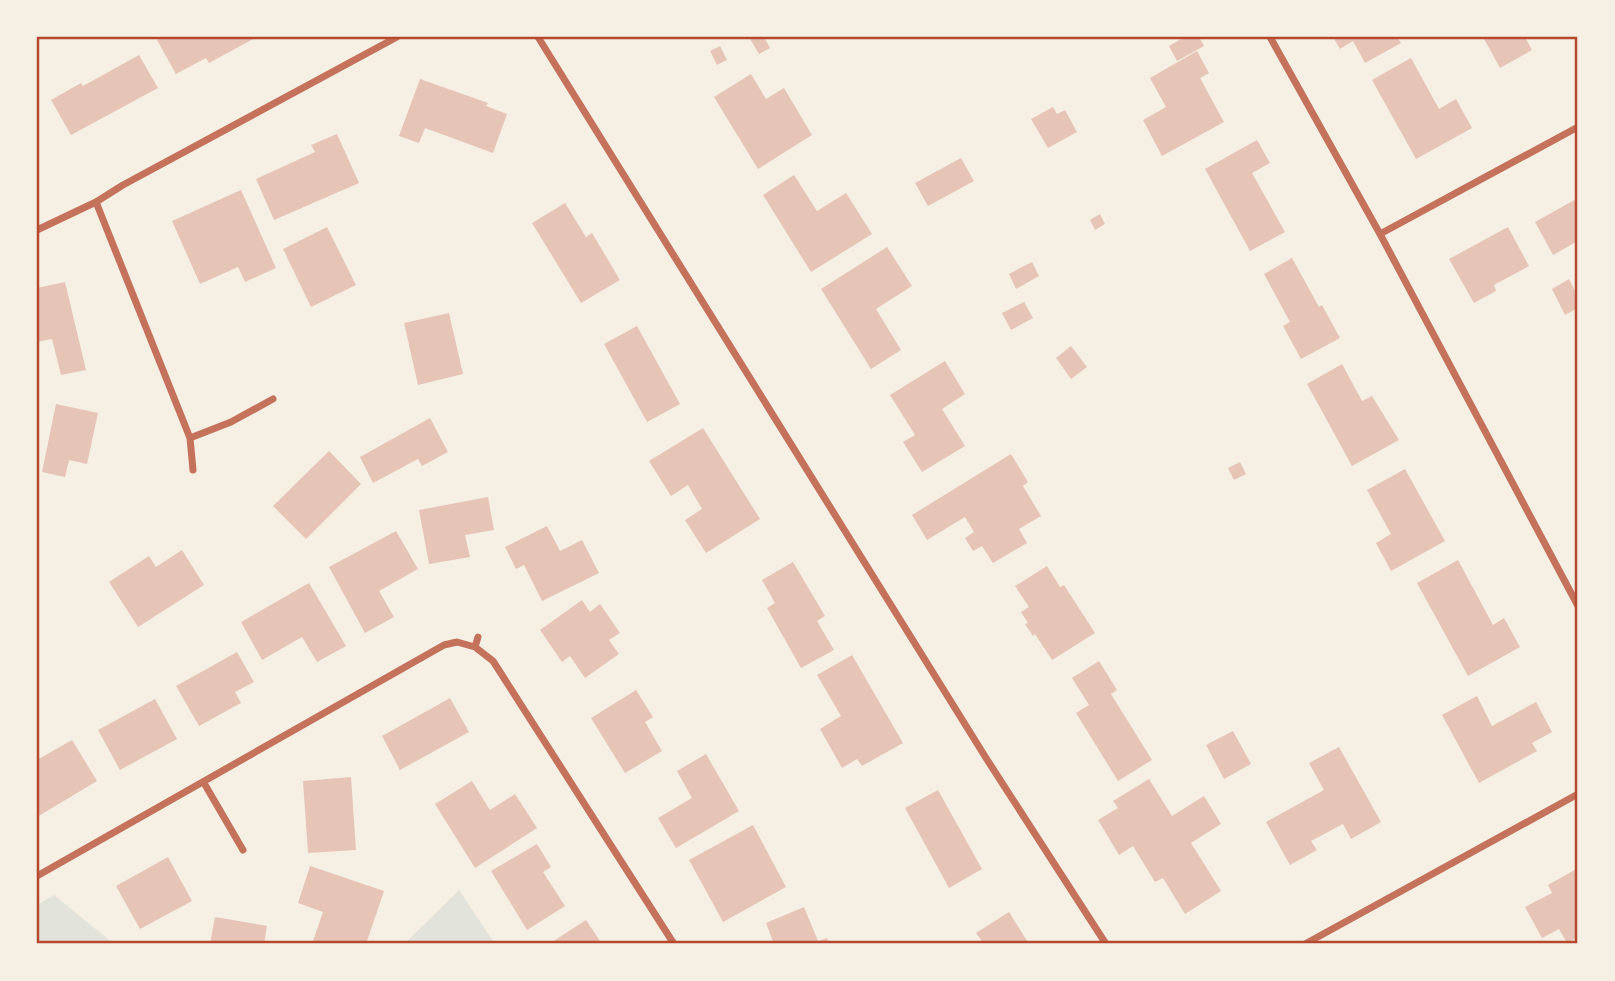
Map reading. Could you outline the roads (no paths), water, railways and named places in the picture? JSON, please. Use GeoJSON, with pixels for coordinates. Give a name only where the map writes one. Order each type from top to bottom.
{"type":"FeatureCollection","features":[{"type":"Feature","properties":{"kind":"street"},"geometry":{"type":"LineString","coordinates":[[37,230],[96,202],[397,37]]}},
{"type":"Feature","properties":{"kind":"street"},"geometry":{"type":"LineString","coordinates":[[538,37],[993,769],[1106,944]]}},
{"type":"Feature","properties":{"kind":"street"},"geometry":{"type":"LineString","coordinates":[[1270,37],[1380,234],[1578,606]]}},
{"type":"Feature","properties":{"kind":"street"},"geometry":{"type":"LineString","coordinates":[[1380,234],[1578,127]]}},
{"type":"Feature","properties":{"kind":"street"},"geometry":{"type":"LineString","coordinates":[[96,202],[190,438],[193,470]]}},
{"type":"Feature","properties":{"kind":"street"},"geometry":{"type":"LineString","coordinates":[[190,438],[231,422],[273,399]]}},
{"type":"Feature","properties":{"kind":"street"},"geometry":{"type":"LineString","coordinates":[[475,647],[478,637]]}},
{"type":"Feature","properties":{"kind":"street"},"geometry":{"type":"LineString","coordinates":[[37,876],[444,645],[457,642],[475,647],[493,661],[674,944]]}},
{"type":"Feature","properties":{"kind":"street"},"geometry":{"type":"LineString","coordinates":[[204,783],[243,850]]}},
{"type":"Feature","properties":{"kind":"street"},"geometry":{"type":"LineString","coordinates":[[1305,944],[1578,794]]}}]}
